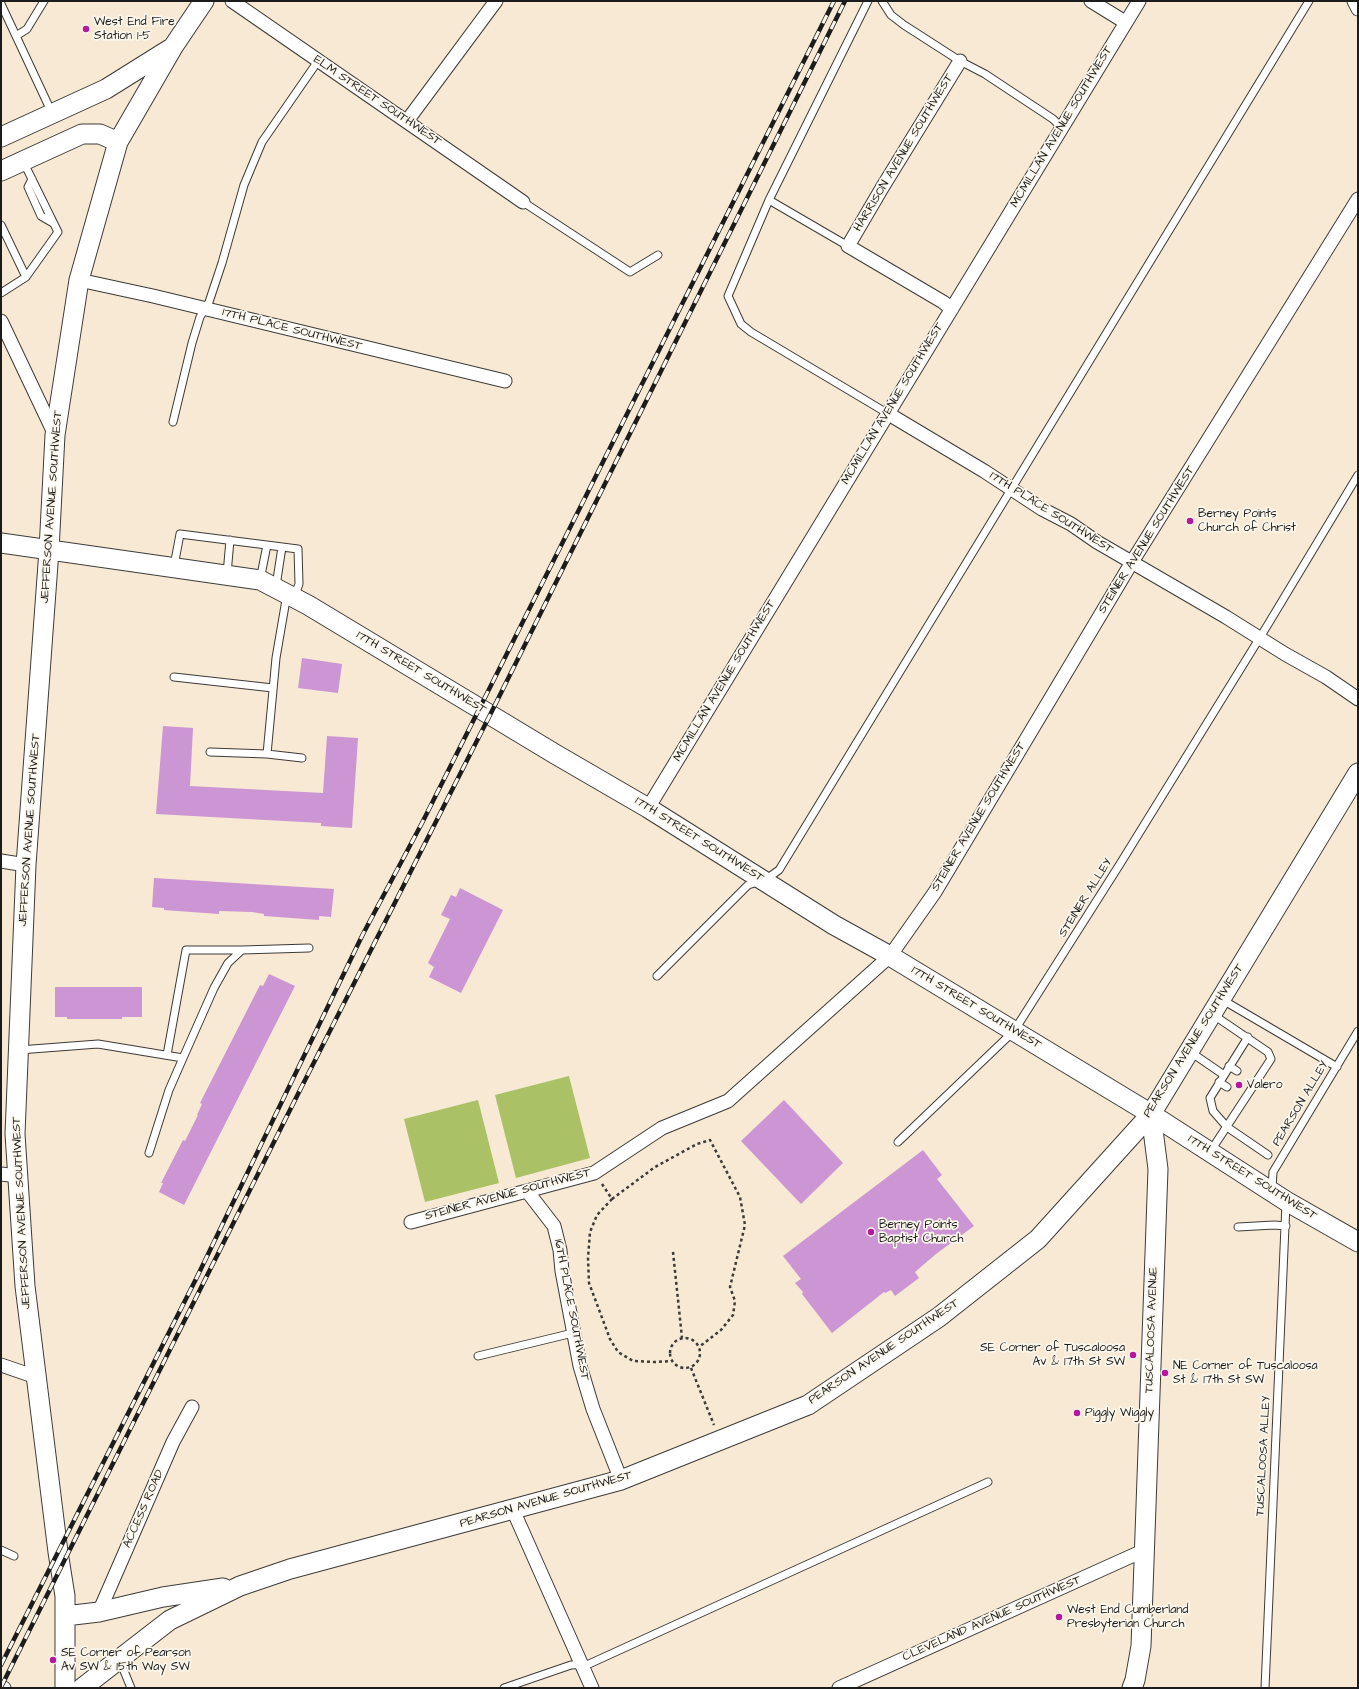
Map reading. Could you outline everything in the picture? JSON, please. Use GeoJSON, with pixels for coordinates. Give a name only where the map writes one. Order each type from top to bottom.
{"type":"FeatureCollection","features":[{"type":"Feature","properties":{"kind":"street","name":"JEFFERSON AVENUE SOUTHWEST"},"geometry":{"type":"LineString","coordinates":[[65,1688],[65,1596],[58,1552],[25,1286],[9,1175],[15,1134],[26,865],[49,550],[55,435],[79,280],[118,142],[173,47],[204,1]]}},
{"type":"Feature","properties":{"kind":"street","name":"ELM STREET SOUTHWEST"},"geometry":{"type":"LineString","coordinates":[[232,1],[523,202]]}},
{"type":"Feature","properties":{"kind":"street"},"geometry":{"type":"LineString","coordinates":[[407,121],[496,1]]}},
{"type":"Feature","properties":{"kind":"street"},"geometry":{"type":"LineString","coordinates":[[1091,1],[1125,22]]}},
{"type":"Feature","properties":{"kind":"street","name":"MCMILLAN AVENUE SOUTHWEST"},"geometry":{"type":"LineString","coordinates":[[648,808],[1139,1]]}},
{"type":"Feature","properties":{"kind":"street"},"geometry":{"type":"LineString","coordinates":[[1354,1],[1358,9]]}},
{"type":"Feature","properties":{"kind":"street"},"geometry":{"type":"LineString","coordinates":[[1,137],[106,90],[173,47]]}},
{"type":"Feature","properties":{"kind":"street","name":"HARRISON AVENUE SOUTHWEST"},"geometry":{"type":"LineString","coordinates":[[848,246],[960,61]]}},
{"type":"Feature","properties":{"kind":"street"},"geometry":{"type":"LineString","coordinates":[[1,171],[82,134],[100,134],[118,142]]}},
{"type":"Feature","properties":{"kind":"street","name":"STEINER AVENUE SOUTHWEST"},"geometry":{"type":"LineString","coordinates":[[411,1222],[594,1173],[662,1128],[728,1101],[890,956],[935,892],[1132,562],[1358,199]]}},
{"type":"Feature","properties":{"kind":"street"},"geometry":{"type":"LineString","coordinates":[[848,246],[943,302],[952,309]]}},
{"type":"Feature","properties":{"kind":"street","name":"17TH PLACE SOUTHWEST"},"geometry":{"type":"LineString","coordinates":[[79,280],[505,381]]}},
{"type":"Feature","properties":{"kind":"street"},"geometry":{"type":"LineString","coordinates":[[1,321],[55,435]]}},
{"type":"Feature","properties":{"kind":"street","name":"17TH PLACE SOUTHWEST"},"geometry":{"type":"LineString","coordinates":[[888,413],[1042,509],[1071,524],[1132,562],[1326,677],[1358,699]]}},
{"type":"Feature","properties":{"kind":"street","name":"17TH STREET SOUTHWEST"},"geometry":{"type":"LineString","coordinates":[[1,544],[227,576],[279,590],[648,808],[765,880],[834,925],[890,956],[1014,1031],[1151,1114],[1279,1196],[1358,1242]]}},
{"type":"Feature","properties":{"kind":"street","name":"PEARSON AVENUE SOUTHWEST"},"geometry":{"type":"LineString","coordinates":[[82,1688],[170,1620],[240,1586],[290,1569],[621,1480],[808,1405],[939,1317],[1038,1239],[1151,1114],[1358,773]]}},
{"type":"Feature","properties":{"kind":"street"},"geometry":{"type":"LineString","coordinates":[[1,861],[26,865]]}},
{"type":"Feature","properties":{"kind":"street","name":"TUSCALOOSA AVENUE"},"geometry":{"type":"LineString","coordinates":[[1132,1688],[1135,1680],[1141,1646],[1158,1169],[1151,1114]]}},
{"type":"Feature","properties":{"kind":"street","name":"16TH PLACE SOUTHWEST"},"geometry":{"type":"LineString","coordinates":[[527,1191],[554,1226],[560,1250],[573,1333],[580,1366],[593,1409],[621,1480]]}},
{"type":"Feature","properties":{"kind":"street"},"geometry":{"type":"LineString","coordinates":[[1,1365],[36,1377]]}},
{"type":"Feature","properties":{"kind":"street","name":"ACCESS ROAD"},"geometry":{"type":"LineString","coordinates":[[99,1612],[173,1442],[192,1407]]}},
{"type":"Feature","properties":{"kind":"street"},"geometry":{"type":"LineString","coordinates":[[513,1510],[592,1688]]}},
{"type":"Feature","properties":{"kind":"street","name":"CLEVELAND AVENUE SOUTHWEST"},"geometry":{"type":"LineString","coordinates":[[839,1688],[1145,1550]]}},
{"type":"Feature","properties":{"kind":"street"},"geometry":{"type":"LineString","coordinates":[[65,1616],[99,1612],[163,1597],[240,1586]]}},
{"type":"Feature","properties":{"kind":"lane"},"geometry":{"type":"LineString","coordinates":[[16,36],[27,29],[44,1]]}},
{"type":"Feature","properties":{"kind":"lane"},"geometry":{"type":"LineString","coordinates":[[868,1],[769,200],[728,296],[741,324],[888,413]]}},
{"type":"Feature","properties":{"kind":"lane"},"geometry":{"type":"LineString","coordinates":[[882,1],[891,15],[899,22],[960,61],[985,74],[1053,119],[1061,127]]}},
{"type":"Feature","properties":{"kind":"lane"},"geometry":{"type":"LineString","coordinates":[[657,976],[748,885],[765,880],[779,870],[1010,488],[1308,1]]}},
{"type":"Feature","properties":{"kind":"lane"},"geometry":{"type":"LineString","coordinates":[[1,4],[52,114]]}},
{"type":"Feature","properties":{"kind":"lane"},"geometry":{"type":"LineString","coordinates":[[173,422],[192,343],[200,317],[209,302],[222,263],[244,185],[262,142],[318,61]]}},
{"type":"Feature","properties":{"kind":"lane"},"geometry":{"type":"LineString","coordinates":[[1,294],[26,277],[58,232],[23,161]]}},
{"type":"Feature","properties":{"kind":"lane"},"geometry":{"type":"LineString","coordinates":[[769,200],[848,246]]}},
{"type":"Feature","properties":{"kind":"lane"},"geometry":{"type":"LineString","coordinates":[[523,202],[630,272],[658,255]]}},
{"type":"Feature","properties":{"kind":"lane"},"geometry":{"type":"LineString","coordinates":[[1,225],[26,277]]}},
{"type":"Feature","properties":{"kind":"lane","name":"STEINER ALLEY"},"geometry":{"type":"LineString","coordinates":[[898,1142],[1014,1031],[1120,864],[1358,475]]}},
{"type":"Feature","properties":{"kind":"lane"},"geometry":{"type":"LineString","coordinates":[[174,568],[180,534],[298,549],[299,584],[279,590]]}},
{"type":"Feature","properties":{"kind":"lane"},"geometry":{"type":"LineString","coordinates":[[227,576],[230,540]]}},
{"type":"Feature","properties":{"kind":"lane"},"geometry":{"type":"LineString","coordinates":[[268,545],[279,590]]}},
{"type":"Feature","properties":{"kind":"lane"},"geometry":{"type":"LineString","coordinates":[[267,754],[276,658],[282,547]]}},
{"type":"Feature","properties":{"kind":"lane"},"geometry":{"type":"LineString","coordinates":[[174,677],[273,688]]}},
{"type":"Feature","properties":{"kind":"lane"},"geometry":{"type":"LineString","coordinates":[[210,752],[267,754],[302,758]]}},
{"type":"Feature","properties":{"kind":"lane"},"geometry":{"type":"LineString","coordinates":[[167,1055],[186,950],[309,948]]}},
{"type":"Feature","properties":{"kind":"lane"},"geometry":{"type":"LineString","coordinates":[[150,1154],[169,1090],[214,988],[228,963],[242,950]]}},
{"type":"Feature","properties":{"kind":"lane"},"geometry":{"type":"LineString","coordinates":[[1210,1152],[1227,1127],[1243,1098],[1271,1059],[1268,1052],[1248,1037],[1216,1006]]}},
{"type":"Feature","properties":{"kind":"lane"},"geometry":{"type":"LineString","coordinates":[[1216,1006],[1337,1067]]}},
{"type":"Feature","properties":{"kind":"lane","name":"PEARSON ALLEY"},"geometry":{"type":"LineString","coordinates":[[1279,1196],[1273,1172],[1358,1031]]}},
{"type":"Feature","properties":{"kind":"lane"},"geometry":{"type":"LineString","coordinates":[[1248,1037],[1210,1098],[1213,1111],[1227,1127],[1268,1155]]}},
{"type":"Feature","properties":{"kind":"lane"},"geometry":{"type":"LineString","coordinates":[[18,1050],[98,1044],[183,1058]]}},
{"type":"Feature","properties":{"kind":"lane"},"geometry":{"type":"LineString","coordinates":[[1189,1051],[1224,1075]]}},
{"type":"Feature","properties":{"kind":"lane"},"geometry":{"type":"LineString","coordinates":[[1229,1066],[1237,1072]]}},
{"type":"Feature","properties":{"kind":"lane"},"geometry":{"type":"LineString","coordinates":[[1219,1082],[1227,1087]]}},
{"type":"Feature","properties":{"kind":"lane","name":"TUSCALOOSA ALLEY"},"geometry":{"type":"LineString","coordinates":[[1264,1688],[1286,1226],[1279,1196]]}},
{"type":"Feature","properties":{"kind":"lane"},"geometry":{"type":"LineString","coordinates":[[1238,1227],[1274,1225],[1286,1226]]}},
{"type":"Feature","properties":{"kind":"lane"},"geometry":{"type":"LineString","coordinates":[[478,1356],[573,1333]]}},
{"type":"Feature","properties":{"kind":"lane"},"geometry":{"type":"LineString","coordinates":[[504,1688],[571,1665],[589,1664],[988,1482]]}},
{"type":"Feature","properties":{"kind":"lane"},"geometry":{"type":"LineString","coordinates":[[1,1550],[14,1556]]}},
{"type":"Feature","properties":{"kind":"lane"},"geometry":{"type":"LineString","coordinates":[[119,1659],[131,1688]]}},
{"type":"Feature","properties":{"kind":"path"},"geometry":{"type":"LineString","coordinates":[[672,1361],[670,1350],[672,1344],[677,1340],[682,1338],[694,1341],[699,1347],[700,1356],[691,1368],[682,1368],[672,1361],[633,1361],[618,1352],[610,1339],[589,1283],[588,1258],[590,1232],[598,1215],[612,1199],[655,1167],[697,1144],[710,1140],[740,1197],[745,1225],[730,1287],[735,1301],[733,1315],[721,1330],[699,1347]]}},
{"type":"Feature","properties":{"kind":"path"},"geometry":{"type":"LineString","coordinates":[[594,1173],[612,1199]]}},
{"type":"Feature","properties":{"kind":"path"},"geometry":{"type":"LineString","coordinates":[[673,1252],[682,1338]]}},
{"type":"Feature","properties":{"kind":"path"},"geometry":{"type":"LineString","coordinates":[[691,1368],[721,1440]]}},
{"type":"Feature","properties":{"kind":"green space"},"geometry":{"type":"Polygon","coordinates":[[[569,1076],[590,1158],[516,1178],[495,1095],[569,1076]]]}},
{"type":"Feature","properties":{"kind":"green space"},"geometry":{"type":"Polygon","coordinates":[[[478,1100],[499,1183],[425,1202],[404,1119],[478,1100]]]}},
{"type":"Feature","properties":{"kind":"building"},"geometry":{"type":"Polygon","coordinates":[[[302,658],[342,664],[338,693],[298,688],[302,658]]]}},
{"type":"Feature","properties":{"kind":"building"},"geometry":{"type":"Polygon","coordinates":[[[163,726],[193,728],[190,786],[323,793],[327,736],[358,738],[352,828],[321,826],[321,823],[156,814],[163,726]]]}},
{"type":"Feature","properties":{"kind":"building"},"geometry":{"type":"Polygon","coordinates":[[[154,878],[334,889],[331,917],[319,916],[319,920],[264,916],[264,914],[252,912],[219,911],[219,914],[164,910],[164,908],[152,907],[154,878]]]}},
{"type":"Feature","properties":{"kind":"building"},"geometry":{"type":"Polygon","coordinates":[[[460,888],[503,910],[461,993],[429,977],[434,967],[428,963],[450,919],[441,915],[451,895],[456,897],[460,888]]]}},
{"type":"Feature","properties":{"kind":"building"},"geometry":{"type":"Polygon","coordinates":[[[269,974],[295,986],[184,1205],[159,1192],[163,1183],[161,1183],[183,1140],[185,1141],[198,1115],[202,1104],[200,1103],[260,985],[263,986],[269,974]]]}},
{"type":"Feature","properties":{"kind":"building"},"geometry":{"type":"Polygon","coordinates":[[[55,987],[142,987],[142,1017],[122,1017],[122,1019],[67,1019],[67,1017],[55,1017],[55,987]]]}},
{"type":"Feature","properties":{"kind":"building"},"geometry":{"type":"Polygon","coordinates":[[[784,1100],[843,1163],[801,1204],[741,1141],[784,1100]]]}},
{"type":"Feature","properties":{"kind":"building"},"geometry":{"type":"Polygon","coordinates":[[[923,1150],[942,1175],[937,1179],[974,1226],[936,1254],[915,1272],[919,1278],[895,1296],[891,1290],[885,1293],[884,1292],[832,1333],[795,1283],[801,1279],[783,1256],[923,1150]]]}},
{"type":"Feature","properties":{"kind":"railway"},"geometry":{"type":"LineString","coordinates":[[1,1665],[197,1277],[363,934],[422,823],[834,1]]}},
{"type":"Feature","properties":{"kind":"railway"},"geometry":{"type":"LineString","coordinates":[[1,1687],[490,715],[845,1]]}},
{"type":"Feature","properties":{"kind":"place","name":"West End Fire Station 1-5"},"geometry":{"type":"Point","coordinates":[86,29]}},
{"type":"Feature","properties":{"kind":"place","name":"Berney Points Church of Christ"},"geometry":{"type":"Point","coordinates":[1190,521]}},
{"type":"Feature","properties":{"kind":"place","name":"Valero"},"geometry":{"type":"Point","coordinates":[1239,1085]}},
{"type":"Feature","properties":{"kind":"place","name":"Berney Points Baptist Church"},"geometry":{"type":"Point","coordinates":[871,1232]}},
{"type":"Feature","properties":{"kind":"place","name":"SE Corner of Tuscaloosa Av & 17th St SW"},"geometry":{"type":"Point","coordinates":[1133,1355]}},
{"type":"Feature","properties":{"kind":"place","name":"NE Corner of Tuscaloosa St & 17th St SW"},"geometry":{"type":"Point","coordinates":[1165,1373]}},
{"type":"Feature","properties":{"kind":"place","name":"Piggly Wiggly"},"geometry":{"type":"Point","coordinates":[1077,1413]}},
{"type":"Feature","properties":{"kind":"place","name":"West End Cumberland Presbyterian Church"},"geometry":{"type":"Point","coordinates":[1059,1617]}},
{"type":"Feature","properties":{"kind":"place","name":"SE Corner of Pearson Av SW & 15th Way SW"},"geometry":{"type":"Point","coordinates":[53,1660]}}]}
